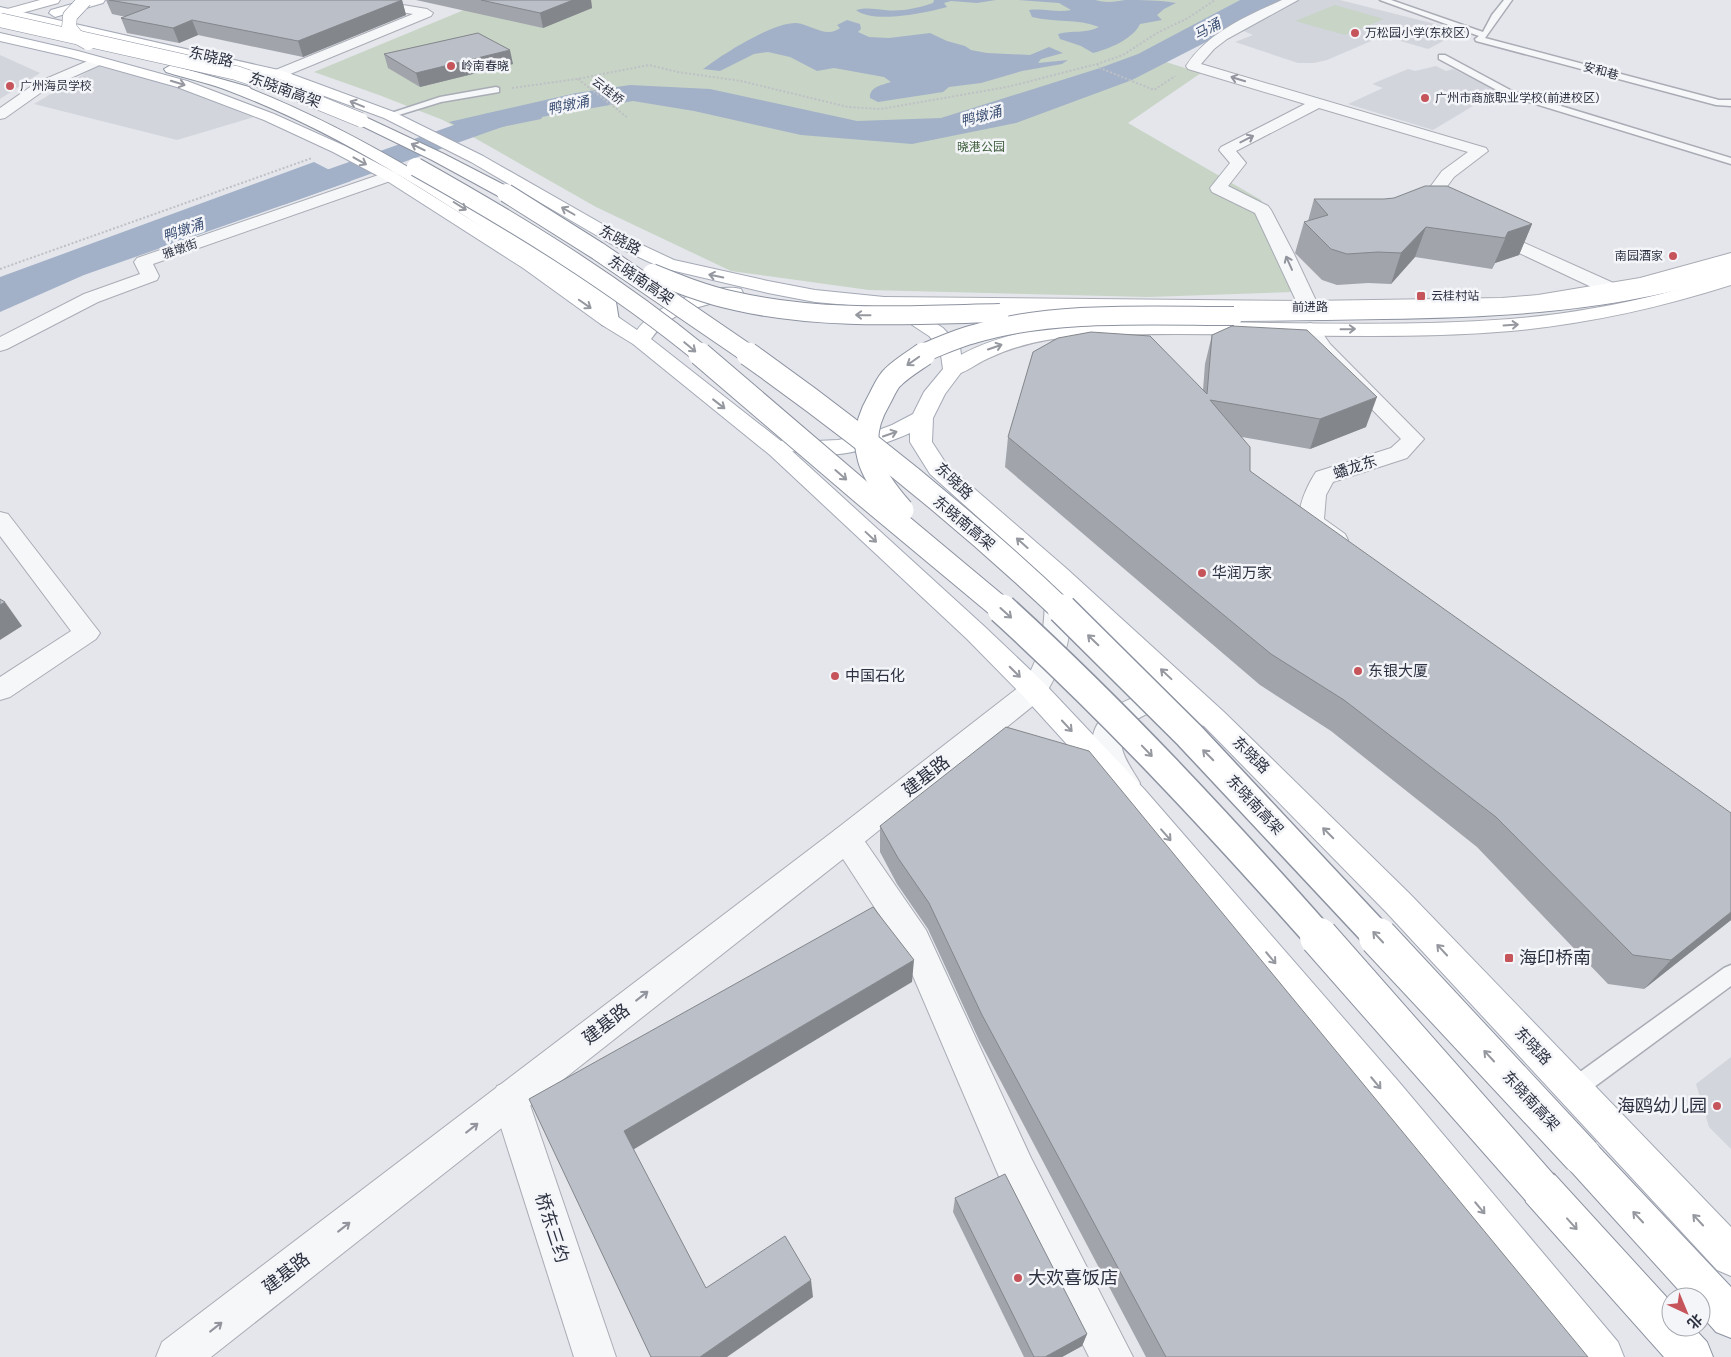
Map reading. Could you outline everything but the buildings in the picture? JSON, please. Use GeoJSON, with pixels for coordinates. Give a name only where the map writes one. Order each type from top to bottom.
{"type":"FeatureCollection","features":[{"type":"Feature","properties":{"kind":"main road"},"geometry":{"type":"LineString","coordinates":[[2,19],[43,0]]}},
{"type":"Feature","properties":{"kind":"main road"},"geometry":{"type":"LineString","coordinates":[[2,19],[54,0]]}},
{"type":"Feature","properties":{"kind":"main road"},"geometry":{"type":"LineString","coordinates":[[2,19],[70,0]]}},
{"type":"Feature","properties":{"kind":"main road"},"geometry":{"type":"LineString","coordinates":[[85,0],[74,10],[68,22],[69,27],[76,36],[108,51],[171,69]]}},
{"type":"Feature","properties":{"kind":"main road"},"geometry":{"type":"LineString","coordinates":[[2,19],[41,17],[99,0]]}},
{"type":"Feature","properties":{"kind":"main road"},"geometry":{"type":"LineString","coordinates":[[2,19],[44,33],[90,35],[86,17],[100,5],[113,0]]}},
{"type":"Feature","properties":{"kind":"main road","name":"东晓路"},"geometry":{"type":"LineString","coordinates":[[2,19],[41,17],[90,35],[120,38],[278,74],[389,115],[458,150],[619,241],[660,261],[698,272],[815,296],[884,303],[901,309],[936,332],[950,348],[953,370],[935,392],[922,418],[921,442],[938,469],[1058,575],[1214,719],[1398,903],[1731,1256]]}},
{"type":"Feature","properties":{"kind":"main road","name":"东晓南高架"},"geometry":{"type":"LineString","coordinates":[[2,19],[227,85],[300,110],[383,148],[464,194],[633,301],[983,592],[1024,629],[1137,741],[1261,872],[1692,1357]]}},
{"type":"Feature","properties":{"kind":"main road","name":"东晓南高架"},"geometry":{"type":"LineString","coordinates":[[90,35],[253,78],[361,120],[438,157],[530,207],[698,318],[795,388],[914,481],[1012,564],[1106,653],[1213,760],[1731,1317]]}},
{"type":"Feature","properties":{"kind":"main road"},"geometry":{"type":"LineString","coordinates":[[0,37],[73,54],[204,92],[269,117],[339,149],[386,175],[529,264],[609,321],[640,340],[778,450],[976,633],[1034,690],[1134,798],[1374,1080],[1603,1357]]}},
{"type":"Feature","properties":{"kind":"main road"},"geometry":{"type":"LineString","coordinates":[[0,47],[73,54]]}},
{"type":"Feature","properties":{"kind":"main road"},"geometry":{"type":"LineString","coordinates":[[227,85],[286,108],[332,130],[490,225],[606,302],[609,321]]}},
{"type":"Feature","properties":{"kind":"main road"},"geometry":{"type":"LineString","coordinates":[[530,207],[639,266],[673,282],[724,298],[778,308],[862,315],[1009,313],[1234,316]]}},
{"type":"Feature","properties":{"kind":"main road","name":"前进路"},"geometry":{"type":"LineString","coordinates":[[953,370],[971,357],[990,348],[1022,338],[1053,332],[1309,318],[1538,301],[1642,283],[1731,258]]}},
{"type":"Feature","properties":{"kind":"main road"},"geometry":{"type":"LineString","coordinates":[[983,592],[891,497],[872,470],[867,455],[866,436],[873,405],[891,380],[915,358],[933,348],[968,335],[1006,325],[1073,318],[1450,312],[1566,305],[1663,290],[1731,269]]}},
{"type":"Feature","properties":{"kind":"main road","name":"前进路"},"geometry":{"type":"LineString","coordinates":[[884,303],[1309,318],[1478,327],[1555,320],[1651,303],[1731,279]]}},
{"type":"Feature","properties":{"kind":"main road"},"geometry":{"type":"LineString","coordinates":[[640,340],[651,323],[671,310],[700,299],[733,293],[815,296]]}},
{"type":"Feature","properties":{"kind":"main road"},"geometry":{"type":"LineString","coordinates":[[757,434],[786,443],[823,449],[883,436],[902,429],[922,418]]}},
{"type":"Feature","properties":{"kind":"street"},"geometry":{"type":"LineString","coordinates":[[278,74],[427,13],[352,0]]}},
{"type":"Feature","properties":{"kind":"street"},"geometry":{"type":"LineString","coordinates":[[1292,0],[1233,29],[1196,57],[1193,66],[1480,151],[1448,174],[1428,202],[1454,215]]}},
{"type":"Feature","properties":{"kind":"street"},"geometry":{"type":"LineString","coordinates":[[73,54],[120,38]]}},
{"type":"Feature","properties":{"kind":"street"},"geometry":{"type":"LineString","coordinates":[[0,115],[41,86],[97,61]]}},
{"type":"Feature","properties":{"kind":"street"},"geometry":{"type":"LineString","coordinates":[[1309,318],[1285,254],[1262,210],[1218,188],[1238,163],[1227,150],[1318,103]]}},
{"type":"Feature","properties":{"kind":"street","name":"雅墩街"},"geometry":{"type":"LineString","coordinates":[[0,345],[91,298],[150,276],[143,262],[386,175]]}},
{"type":"Feature","properties":{"kind":"street"},"geometry":{"type":"LineString","coordinates":[[1472,224],[1610,289]]}},
{"type":"Feature","properties":{"kind":"street","name":"蟠龙东"},"geometry":{"type":"LineString","coordinates":[[1309,318],[1323,348],[1413,439],[1398,453],[1324,477],[1314,495],[1312,522],[1352,552]]}},
{"type":"Feature","properties":{"kind":"street"},"geometry":{"type":"LineString","coordinates":[[0,519],[87,633],[0,690]]}},
{"type":"Feature","properties":{"kind":"street"},"geometry":{"type":"LineString","coordinates":[[1034,690],[1046,671],[1055,649],[1058,634],[1058,575]]}},
{"type":"Feature","properties":{"kind":"street","name":"建基路"},"geometry":{"type":"LineString","coordinates":[[177,1357],[846,839],[1034,690]]}},
{"type":"Feature","properties":{"kind":"street"},"geometry":{"type":"LineString","coordinates":[[1134,798],[1109,757],[1107,748],[1109,730],[1120,717],[1140,706],[1163,702],[1189,708],[1214,719]]}},
{"type":"Feature","properties":{"kind":"street"},"geometry":{"type":"LineString","coordinates":[[846,839],[914,940],[1017,1172],[1112,1357]]}},
{"type":"Feature","properties":{"kind":"street","name":"桥东三约"},"geometry":{"type":"LineString","coordinates":[[510,1098],[595,1357]]}},
{"type":"Feature","properties":{"kind":"lane"},"geometry":{"type":"LineString","coordinates":[[1384,0],[1485,35],[1496,15],[1508,0]]}},
{"type":"Feature","properties":{"kind":"lane","name":"安和巷"},"geometry":{"type":"LineString","coordinates":[[1485,35],[1479,39],[1719,102],[1731,103]]}},
{"type":"Feature","properties":{"kind":"lane"},"geometry":{"type":"LineString","coordinates":[[1442,57],[1510,93],[1731,161]]}},
{"type":"Feature","properties":{"kind":"lane"},"geometry":{"type":"LineString","coordinates":[[389,115],[440,100],[496,90]]}},
{"type":"Feature","properties":{"kind":"lane"},"geometry":{"type":"LineString","coordinates":[[1574,1089],[1731,974]]}},
{"type":"Feature","properties":{"kind":"path"},"geometry":{"type":"LineString","coordinates":[[496,90],[577,79],[649,64],[678,72],[741,81],[848,107],[881,109],[1007,87],[1097,64],[1123,55],[1188,18],[1215,0]]}},
{"type":"Feature","properties":{"kind":"path"},"geometry":{"type":"LineString","coordinates":[[1097,64],[1100,68],[1154,90],[1163,82],[1193,66]]}},
{"type":"Feature","properties":{"kind":"path","name":"云桂桥"},"geometry":{"type":"LineString","coordinates":[[577,79],[628,118]]}},
{"type":"Feature","properties":{"kind":"path"},"geometry":{"type":"LineString","coordinates":[[0,269],[339,149]]}},
{"type":"Feature","properties":{"kind":"shaded area","name":"万松园小学(东校区)"},"geometry":{"type":"Polygon","coordinates":[[[1296,0],[1340,0],[1463,31],[1428,49],[1383,36],[1327,60],[1314,63],[1298,63],[1235,42],[1253,35],[1239,29],[1296,0]]]}},
{"type":"Feature","properties":{"kind":"shaded area","name":"广州海员学校"},"geometry":{"type":"Polygon","coordinates":[[[0,55],[40,73],[0,99],[0,55]]]}},
{"type":"Feature","properties":{"kind":"shaded area"},"geometry":{"type":"Polygon","coordinates":[[[97,66],[175,86],[254,117],[177,140],[34,104],[97,66]]]}},
{"type":"Feature","properties":{"kind":"shaded area","name":"广州市商旅职业学校(前进校区)"},"geometry":{"type":"Polygon","coordinates":[[[1436,66],[1446,71],[1453,69],[1498,91],[1433,130],[1348,104],[1383,88],[1372,84],[1408,69],[1415,71],[1436,66]]]}},
{"type":"Feature","properties":{"kind":"shaded area","name":"海鸥幼儿园"},"geometry":{"type":"Polygon","coordinates":[[[1731,1057],[1731,1149],[1709,1127],[1696,1084],[1731,1057]]]}},
{"type":"Feature","properties":{"kind":"green space","name":"晓港公园"},"geometry":{"type":"Polygon","coordinates":[[[482,0],[1240,0],[1207,18],[1153,58],[1201,73],[1128,123],[1261,200],[1292,292],[1148,297],[869,290],[731,271],[596,207],[443,120],[314,72],[464,10],[482,0]]]}},
{"type":"Feature","properties":{"kind":"green space"},"geometry":{"type":"Polygon","coordinates":[[[1335,5],[1384,19],[1345,35],[1295,21],[1335,5]]]}},
{"type":"Feature","properties":{"kind":"water"},"geometry":{"type":"Polygon","coordinates":[[[934,0],[996,0],[977,3],[951,1],[944,3],[947,7],[887,17],[864,14],[856,10],[867,8],[903,10],[933,3],[934,0]]]}},
{"type":"Feature","properties":{"kind":"water"},"geometry":{"type":"Polygon","coordinates":[[[1018,0],[1095,0],[1110,2],[1144,0],[1176,3],[1157,15],[1162,20],[1140,24],[1126,39],[1093,53],[1081,46],[1060,39],[1058,34],[1099,27],[1082,22],[1032,17],[1029,10],[1071,10],[1059,3],[1018,0]]]}},
{"type":"Feature","properties":{"kind":"water","name":"马涌"},"geometry":{"type":"Polygon","coordinates":[[[1240,0],[1288,0],[1132,80],[1016,123],[912,144],[801,135],[694,111],[633,101],[530,119],[474,135],[449,122],[576,93],[630,85],[710,89],[857,121],[941,118],[1100,68],[1138,54],[1240,0]]]}},
{"type":"Feature","properties":{"kind":"water"},"geometry":{"type":"Polygon","coordinates":[[[847,20],[860,24],[861,29],[858,32],[869,37],[889,38],[930,33],[971,50],[987,53],[1030,55],[1049,47],[1063,53],[1041,59],[1038,63],[1068,60],[1062,64],[1022,71],[981,83],[949,87],[943,92],[878,102],[870,98],[870,94],[877,87],[891,82],[884,77],[834,68],[817,71],[790,57],[768,52],[754,54],[720,71],[703,69],[722,55],[774,28],[796,23],[824,32],[830,32],[840,28],[837,25],[847,20]]]}},
{"type":"Feature","properties":{"kind":"water"},"geometry":{"type":"Polygon","coordinates":[[[314,162],[351,181],[84,275],[0,312],[0,277],[314,162]]]}},
{"type":"Feature","properties":{"kind":"waterway","name":"鸭墩涌"},"geometry":{"type":"LineString","coordinates":[[275,198],[495,120],[531,113]]}},
{"type":"Feature","properties":{"kind":"place","name":"万松园小学(东校区)"},"geometry":{"type":"Point","coordinates":[1355,33]}},
{"type":"Feature","properties":{"kind":"place","name":"岭南春晓"},"geometry":{"type":"Point","coordinates":[451,66]}},
{"type":"Feature","properties":{"kind":"place","name":"广州海员学校"},"geometry":{"type":"Point","coordinates":[10,86]}},
{"type":"Feature","properties":{"kind":"place","name":"广州市商旅职业学校(前进校区)"},"geometry":{"type":"Point","coordinates":[1425,98]}},
{"type":"Feature","properties":{"kind":"place","name":"南园酒家"},"geometry":{"type":"Point","coordinates":[1673,256]}},
{"type":"Feature","properties":{"kind":"place","name":"云桂村站"},"geometry":{"type":"Point","coordinates":[1421,296]}},
{"type":"Feature","properties":{"kind":"place","name":"华润万家"},"geometry":{"type":"Point","coordinates":[1202,573]}},
{"type":"Feature","properties":{"kind":"place","name":"东银大厦"},"geometry":{"type":"Point","coordinates":[1358,671]}},
{"type":"Feature","properties":{"kind":"place","name":"中国石化"},"geometry":{"type":"Point","coordinates":[835,676]}},
{"type":"Feature","properties":{"kind":"place","name":"海印桥南"},"geometry":{"type":"Point","coordinates":[1509,958]}},
{"type":"Feature","properties":{"kind":"place","name":"海鸥幼儿园"},"geometry":{"type":"Point","coordinates":[1717,1106]}},
{"type":"Feature","properties":{"kind":"place","name":"大欢喜饭店"},"geometry":{"type":"Point","coordinates":[1018,1278]}}]}
